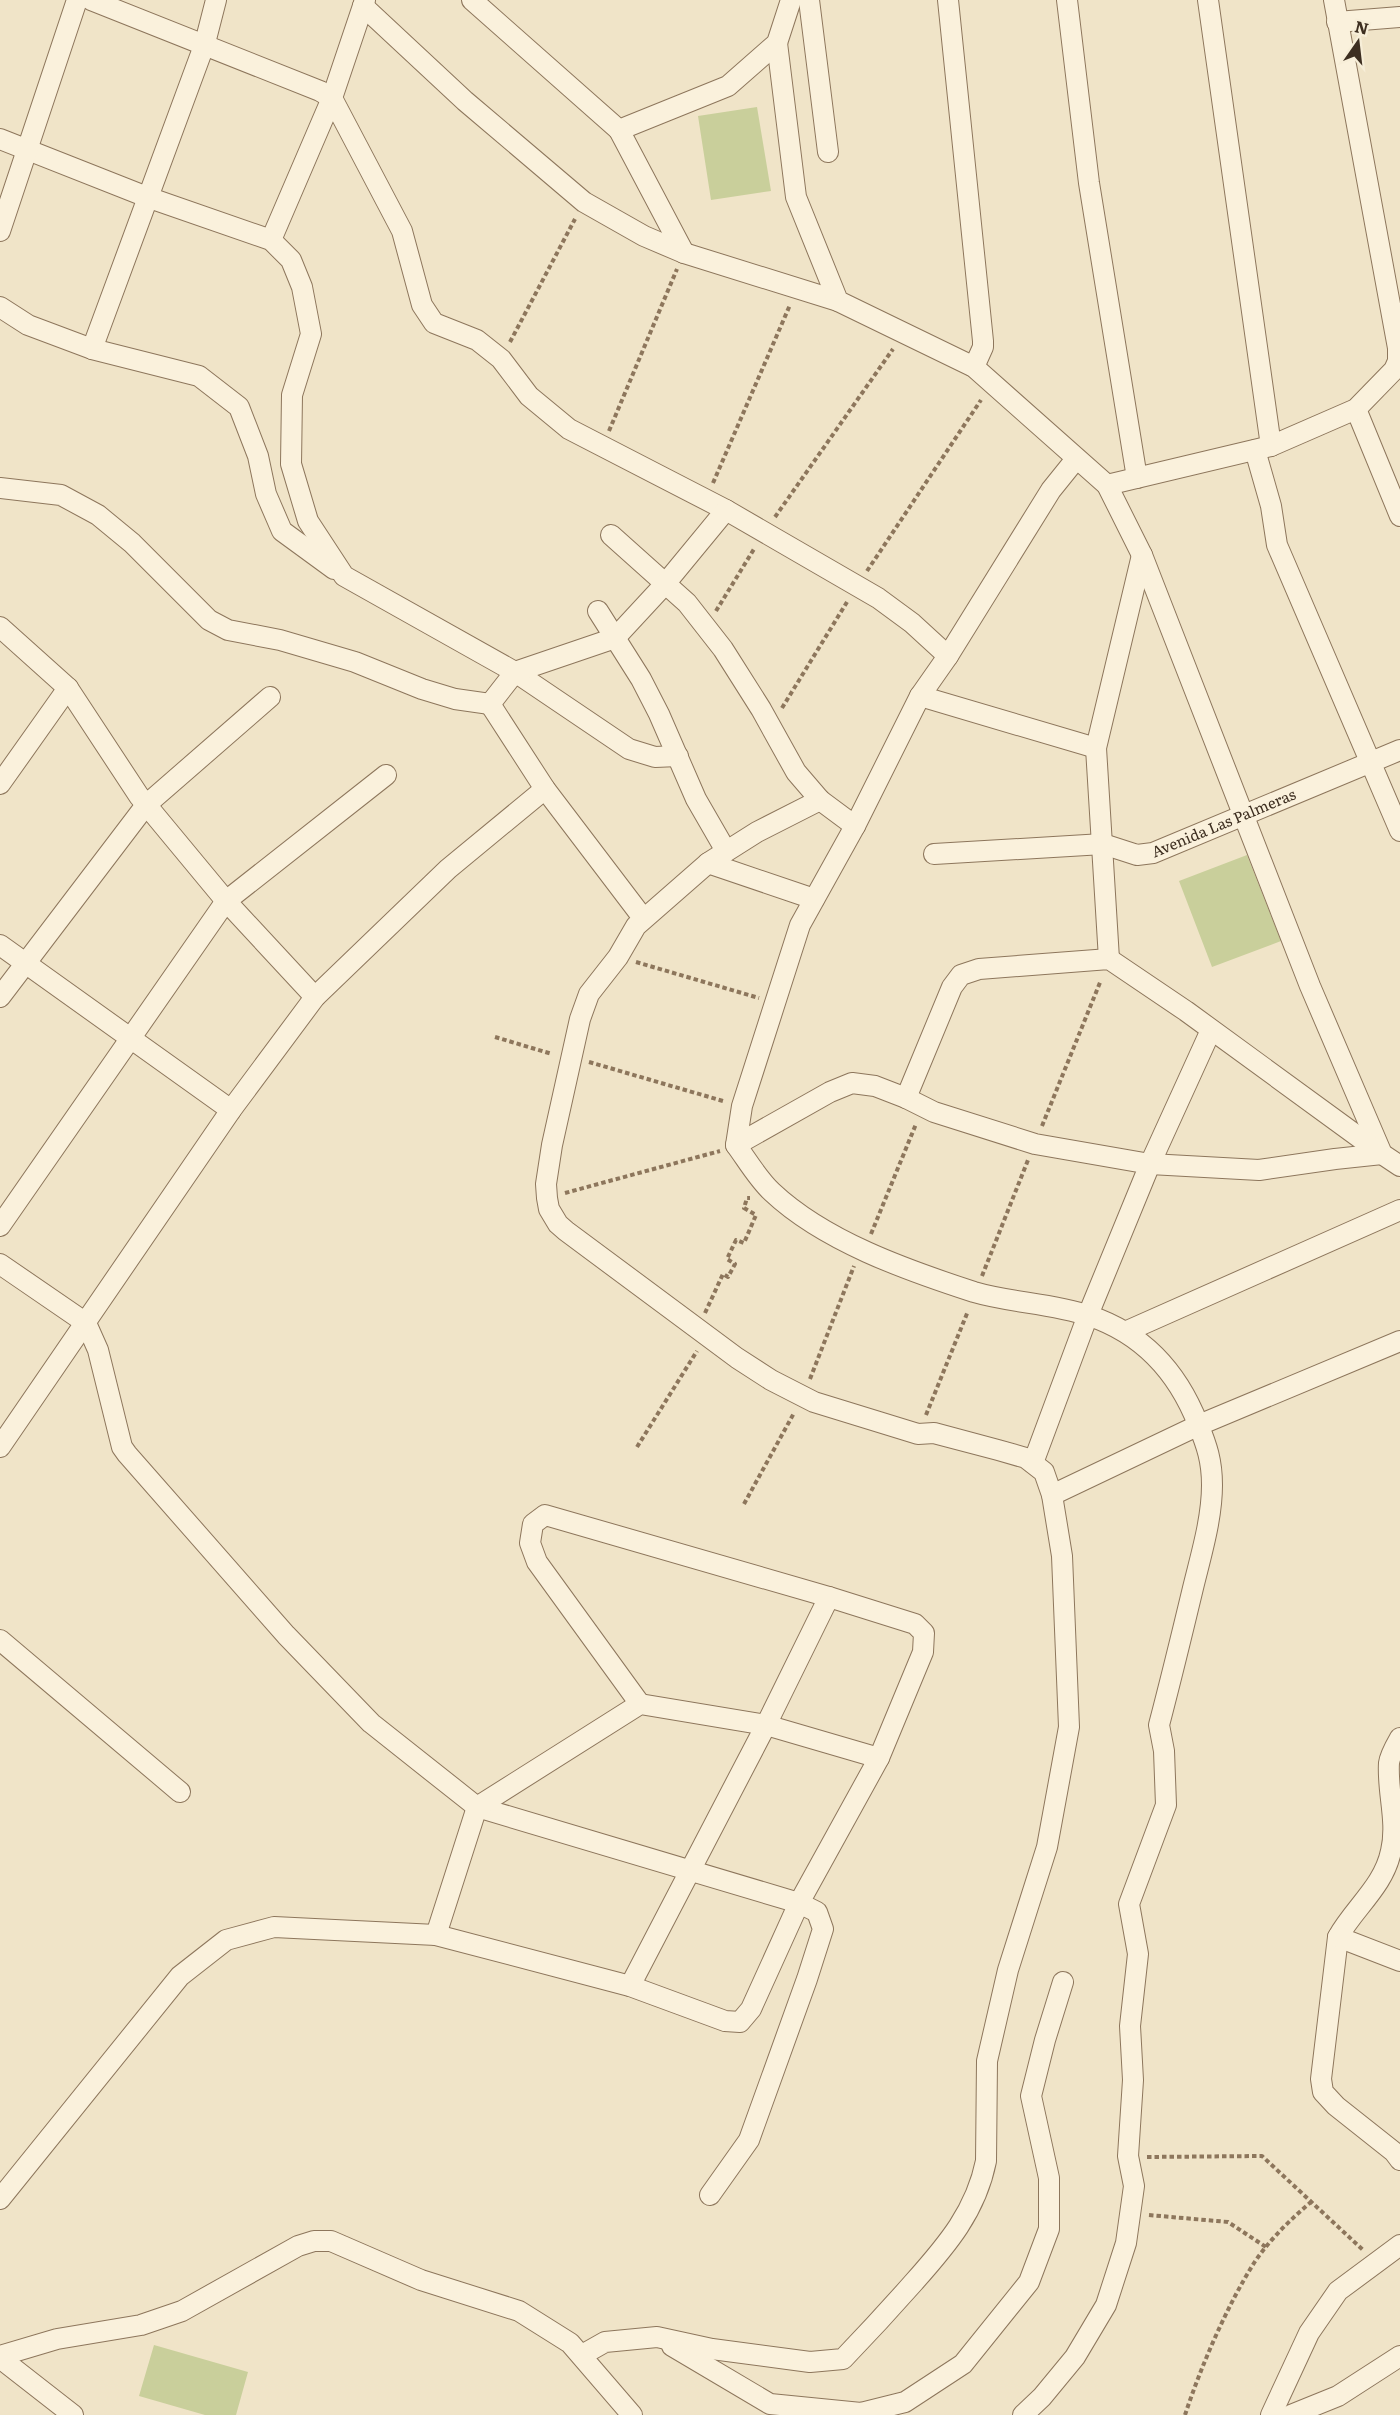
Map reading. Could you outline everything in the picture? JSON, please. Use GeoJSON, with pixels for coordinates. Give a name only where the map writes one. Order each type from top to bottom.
{"type":"FeatureCollection","features":[{"type":"Feature","properties":{"kind":"street"},"geometry":{"type":"LineString","coordinates":[[0,231],[77,0]]}},
{"type":"Feature","properties":{"kind":"street"},"geometry":{"type":"LineString","coordinates":[[91,0],[205,43],[332,98],[402,231],[422,305],[434,323],[477,340],[501,359],[529,396],[569,429],[726,510],[878,598],[912,623],[948,656]]}},
{"type":"Feature","properties":{"kind":"street"},"geometry":{"type":"LineString","coordinates":[[92,349],[205,43],[216,0]]}},
{"type":"Feature","properties":{"kind":"street"},"geometry":{"type":"LineString","coordinates":[[472,0],[619,130],[684,253]]}},
{"type":"Feature","properties":{"kind":"street"},"geometry":{"type":"LineString","coordinates":[[791,0],[777,43],[796,197],[838,301]]}},
{"type":"Feature","properties":{"kind":"street"},"geometry":{"type":"LineString","coordinates":[[809,0],[828,152]]}},
{"type":"Feature","properties":{"kind":"street"},"geometry":{"type":"LineString","coordinates":[[948,0],[983,340],[983,347],[974,367]]}},
{"type":"Feature","properties":{"kind":"street"},"geometry":{"type":"LineString","coordinates":[[1067,0],[1089,183],[1137,478]]}},
{"type":"Feature","properties":{"kind":"street"},"geometry":{"type":"LineString","coordinates":[[1208,0],[1277,545],[1400,831]]}},
{"type":"Feature","properties":{"kind":"street"},"geometry":{"type":"LineString","coordinates":[[1107,485],[1263,448],[1356,409],[1394,370],[1398,361],[1398,348],[1334,0]]}},
{"type":"Feature","properties":{"kind":"street"},"geometry":{"type":"LineString","coordinates":[[271,240],[332,98],[364,3],[465,102],[584,202],[644,236],[684,253],[838,301],[974,367],[1107,485],[1142,555],[1310,986],[1382,1154]]}},
{"type":"Feature","properties":{"kind":"street"},"geometry":{"type":"LineString","coordinates":[[1337,22],[1400,17]]}},
{"type":"Feature","properties":{"kind":"street"},"geometry":{"type":"LineString","coordinates":[[619,130],[728,86],[777,43]]}},
{"type":"Feature","properties":{"kind":"street"},"geometry":{"type":"LineString","coordinates":[[0,139],[147,197],[271,240],[291,260],[302,287],[311,334],[292,395],[291,464],[308,521],[344,576]]}},
{"type":"Feature","properties":{"kind":"street"},"geometry":{"type":"LineString","coordinates":[[0,307],[28,325],[92,349],[199,376],[239,407],[258,456],[266,495],[282,531],[344,576],[515,672],[629,749],[655,757],[678,756]]}},
{"type":"Feature","properties":{"kind":"street"},"geometry":{"type":"LineString","coordinates":[[1356,409],[1400,516]]}},
{"type":"Feature","properties":{"kind":"street"},"geometry":{"type":"LineString","coordinates":[[728,1148],[800,925],[855,826],[920,696],[948,656],[1051,490],[1076,459]]}},
{"type":"Feature","properties":{"kind":"street"},"geometry":{"type":"LineString","coordinates":[[0,488],[61,495],[98,515],[132,543],[209,620],[228,630],[280,640],[355,662],[422,689],[455,699],[490,704],[545,789],[643,918]]}},
{"type":"Feature","properties":{"kind":"street"},"geometry":{"type":"LineString","coordinates":[[490,704],[515,672],[615,638],[665,584],[726,510]]}},
{"type":"Feature","properties":{"kind":"street"},"geometry":{"type":"LineString","coordinates":[[611,535],[687,603],[723,649],[796,772],[820,800],[855,826]]}},
{"type":"Feature","properties":{"kind":"street"},"geometry":{"type":"LineString","coordinates":[[1109,959],[1096,748],[1142,555]]}},
{"type":"Feature","properties":{"kind":"street"},"geometry":{"type":"LineString","coordinates":[[598,611],[641,679],[696,799],[726,851]]}},
{"type":"Feature","properties":{"kind":"street"},"geometry":{"type":"LineString","coordinates":[[0,627],[68,688],[146,805],[226,901],[315,997]]}},
{"type":"Feature","properties":{"kind":"street"},"geometry":{"type":"LineString","coordinates":[[0,784],[68,688]]}},
{"type":"Feature","properties":{"kind":"street"},"geometry":{"type":"LineString","coordinates":[[920,696],[1096,748]]}},
{"type":"Feature","properties":{"kind":"street"},"geometry":{"type":"LineString","coordinates":[[0,997],[146,805],[270,697]]}},
{"type":"Feature","properties":{"kind":"street","name":"Avenida Las Palmeras"},"geometry":{"type":"LineString","coordinates":[[934,854],[1103,844],[1137,855],[1154,853],[1400,750]]}},
{"type":"Feature","properties":{"kind":"street"},"geometry":{"type":"LineString","coordinates":[[0,1226],[226,901],[386,775]]}},
{"type":"Feature","properties":{"kind":"street"},"geometry":{"type":"LineString","coordinates":[[0,1447],[231,1110],[315,997],[448,870],[545,789]]}},
{"type":"Feature","properties":{"kind":"street"},"geometry":{"type":"LineString","coordinates":[[582,2355],[605,2342],[657,2337],[712,2349],[810,2362],[843,2359],[944,2249],[980,2188],[986,2161],[987,2061],[1008,1970],[1047,1847],[1069,1727],[1062,1556],[1052,1495],[1044,1472],[1026,1458],[934,1433],[918,1434],[814,1402],[771,1380],[737,1358],[666,1303],[590,1250],[558,1224],[549,1209],[546,1184],[548,1168],[584,1004],[589,994],[607,972],[643,918],[708,862],[757,832],[820,800]]}},
{"type":"Feature","properties":{"kind":"street"},"geometry":{"type":"LineString","coordinates":[[708,862],[814,899]]}},
{"type":"Feature","properties":{"kind":"street"},"geometry":{"type":"LineString","coordinates":[[0,945],[231,1110]]}},
{"type":"Feature","properties":{"kind":"street"},"geometry":{"type":"LineString","coordinates":[[906,1098],[952,987],[961,975],[979,969],[1109,959],[1400,1166]]}},
{"type":"Feature","properties":{"kind":"street"},"geometry":{"type":"LineString","coordinates":[[1034,1463],[1088,1315],[1150,1164],[1211,1030]]}},
{"type":"Feature","properties":{"kind":"street"},"geometry":{"type":"LineString","coordinates":[[728,1148],[830,1092],[852,1083],[875,1086],[934,1112],[1035,1144],[1150,1164],[1259,1170],[1382,1154]]}},
{"type":"Feature","properties":{"kind":"street"},"geometry":{"type":"LineString","coordinates":[[728,1148],[771,1191],[814,1223],[865,1250],[935,1279],[975,1292],[1088,1315],[1125,1332],[1149,1349],[1168,1369],[1189,1401],[1210,1456],[1212,1488],[1206,1532],[1160,1725],[1164,1751],[1166,1805],[1129,1904],[1138,1954],[1130,2026],[1133,2080],[1128,2156],[1134,2186],[1126,2243],[1106,2305],[1075,2358],[1042,2397],[1023,2415]]}},
{"type":"Feature","properties":{"kind":"street"},"geometry":{"type":"LineString","coordinates":[[1125,1332],[1400,1209]]}},
{"type":"Feature","properties":{"kind":"street"},"geometry":{"type":"LineString","coordinates":[[0,1264],[86,1323],[98,1350],[122,1446],[286,1635],[371,1723],[477,1807],[799,1903],[817,1912],[823,1929],[749,2140],[710,2195]]}},
{"type":"Feature","properties":{"kind":"street"},"geometry":{"type":"LineString","coordinates":[[1052,1495],[1198,1425],[1400,1341]]}},
{"type":"Feature","properties":{"kind":"street"},"geometry":{"type":"LineString","coordinates":[[0,2199],[180,1976],[226,1940],[274,1927],[436,1935],[630,1986],[725,2021],[740,2022],[752,2009],[799,1903],[879,1758],[923,1652],[924,1633],[915,1624],[829,1597],[545,1515],[533,1524],[530,1543],[537,1562],[640,1704]]}},
{"type":"Feature","properties":{"kind":"street"},"geometry":{"type":"LineString","coordinates":[[630,1986],[766,1725],[829,1597]]}},
{"type":"Feature","properties":{"kind":"street"},"geometry":{"type":"LineString","coordinates":[[0,1640],[180,1792]]}},
{"type":"Feature","properties":{"kind":"street"},"geometry":{"type":"LineString","coordinates":[[436,1935],[477,1807],[640,1704],[766,1725],[879,1758]]}},
{"type":"Feature","properties":{"kind":"street"},"geometry":{"type":"LineString","coordinates":[[1398,2154],[1336,2106],[1323,2092],[1321,2079],[1338,1937],[1348,1919],[1364,1903],[1382,1875],[1391,1851],[1395,1791],[1389,1761],[1400,1738]]}},
{"type":"Feature","properties":{"kind":"street"},"geometry":{"type":"LineString","coordinates":[[1338,1937],[1400,1961]]}},
{"type":"Feature","properties":{"kind":"street"},"geometry":{"type":"LineString","coordinates":[[657,2337],[770,2404],[861,2413],[905,2402],[963,2364],[1029,2282],[1049,2229],[1049,2178],[1031,2096],[1063,1982]]}},
{"type":"Feature","properties":{"kind":"street"},"geometry":{"type":"LineString","coordinates":[[0,2357],[57,2339],[141,2325],[182,2311],[298,2246],[314,2241],[331,2241],[421,2280],[519,2311],[570,2343],[632,2415]]}},
{"type":"Feature","properties":{"kind":"street"},"geometry":{"type":"LineString","coordinates":[[1271,2415],[1309,2333],[1338,2291],[1400,2245]]}},
{"type":"Feature","properties":{"kind":"street"},"geometry":{"type":"LineString","coordinates":[[1291,2415],[1338,2396],[1400,2356]]}},
{"type":"Feature","properties":{"kind":"street"},"geometry":{"type":"LineString","coordinates":[[0,2357],[74,2415]]}},
{"type":"Feature","properties":{"kind":"path"},"geometry":{"type":"LineString","coordinates":[[501,359],[584,202]]}},
{"type":"Feature","properties":{"kind":"path"},"geometry":{"type":"LineString","coordinates":[[602,448],[684,253]]}},
{"type":"Feature","properties":{"kind":"path"},"geometry":{"type":"LineString","coordinates":[[706,500],[797,290]]}},
{"type":"Feature","properties":{"kind":"path"},"geometry":{"type":"LineString","coordinates":[[706,627],[764,533],[904,332]]}},
{"type":"Feature","properties":{"kind":"path"},"geometry":{"type":"LineString","coordinates":[[770,727],[857,586],[992,384]]}},
{"type":"Feature","properties":{"kind":"path"},"geometry":{"type":"LineString","coordinates":[[625,959],[761,998]]}},
{"type":"Feature","properties":{"kind":"path"},"geometry":{"type":"LineString","coordinates":[[918,1434],[1109,959]]}},
{"type":"Feature","properties":{"kind":"path"},"geometry":{"type":"LineString","coordinates":[[495,1037],[560,1057]]}},
{"type":"Feature","properties":{"kind":"path"},"geometry":{"type":"LineString","coordinates":[[587,1062],[731,1103]]}},
{"type":"Feature","properties":{"kind":"path"},"geometry":{"type":"LineString","coordinates":[[868,1240],[918,1118]]}},
{"type":"Feature","properties":{"kind":"path"},"geometry":{"type":"LineString","coordinates":[[557,1195],[728,1148]]}},
{"type":"Feature","properties":{"kind":"path"},"geometry":{"type":"LineString","coordinates":[[701,1321],[723,1274],[728,1277],[735,1264],[727,1259],[736,1240],[744,1243],[756,1215],[744,1208],[747,1198],[753,1198]]}},
{"type":"Feature","properties":{"kind":"path"},"geometry":{"type":"LineString","coordinates":[[808,1386],[855,1265],[849,1263]]}},
{"type":"Feature","properties":{"kind":"path"},"geometry":{"type":"LineString","coordinates":[[637,1446],[699,1348],[697,1342]]}},
{"type":"Feature","properties":{"kind":"path"},"geometry":{"type":"LineString","coordinates":[[744,1504],[795,1412],[799,1415]]}},
{"type":"Feature","properties":{"kind":"path"},"geometry":{"type":"LineString","coordinates":[[1139,2157],[1262,2156],[1360,2248]]}},
{"type":"Feature","properties":{"kind":"path"},"geometry":{"type":"LineString","coordinates":[[1185,2415],[1201,2371],[1254,2263],[1281,2228],[1311,2202]]}},
{"type":"Feature","properties":{"kind":"path"},"geometry":{"type":"LineString","coordinates":[[1139,2214],[1228,2222],[1266,2247]]}},
{"type":"Feature","properties":{"kind":"green space"},"geometry":{"type":"Polygon","coordinates":[[[757,107],[771,191],[711,200],[698,116],[757,107]]]}},
{"type":"Feature","properties":{"kind":"green space"},"geometry":{"type":"Polygon","coordinates":[[[1247,855],[1281,941],[1212,967],[1179,881],[1247,855]]]}},
{"type":"Feature","properties":{"kind":"green space"},"geometry":{"type":"Polygon","coordinates":[[[154,2345],[248,2372],[236,2415],[205,2415],[139,2396],[154,2345]]]}}]}
